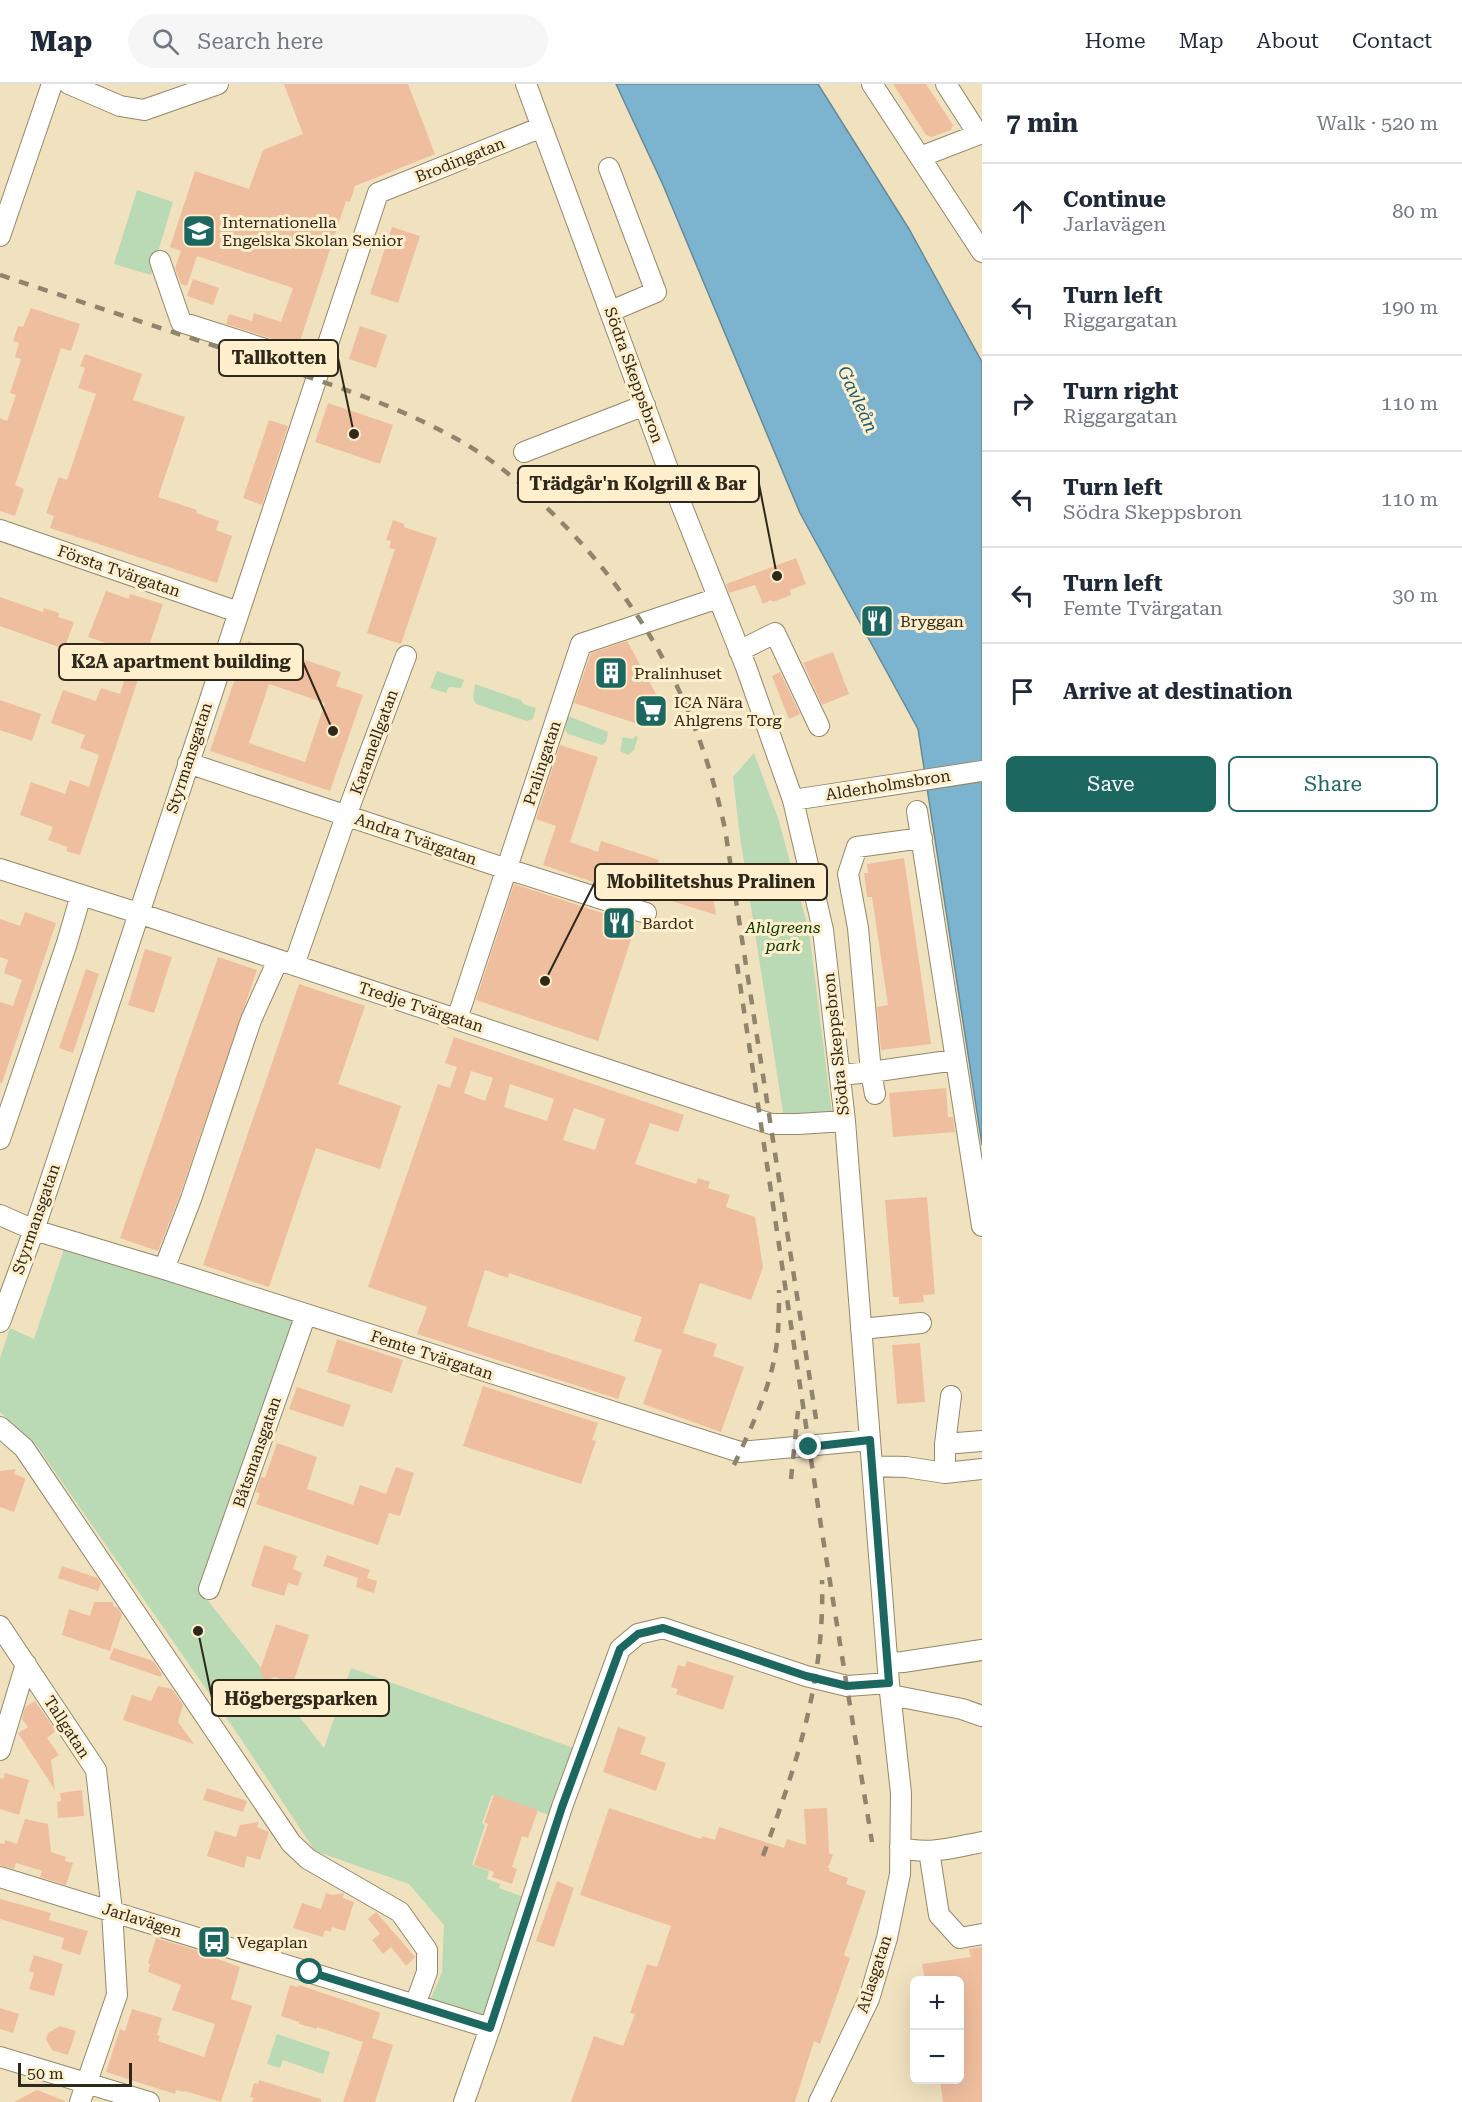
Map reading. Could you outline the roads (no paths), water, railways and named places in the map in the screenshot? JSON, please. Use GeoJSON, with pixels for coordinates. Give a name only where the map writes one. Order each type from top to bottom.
{"type":"FeatureCollection","features":[{"type":"Feature","properties":{"kind":"street"},"geometry":{"type":"LineString","coordinates":[[0,236],[52,84]]}},
{"type":"Feature","properties":{"kind":"street"},"geometry":{"type":"LineString","coordinates":[[69,84],[120,106],[144,110],[218,84]]}},
{"type":"Feature","properties":{"kind":"street","name":"Södra Skeppsbron"},"geometry":{"type":"LineString","coordinates":[[526,84],[793,800],[823,930],[845,1121],[890,1689],[901,1793],[900,1874]]}},
{"type":"Feature","properties":{"kind":"street"},"geometry":{"type":"LineString","coordinates":[[872,84],[982,252]]}},
{"type":"Feature","properties":{"kind":"street"},"geometry":{"type":"LineString","coordinates":[[920,157],[980,134],[946,84]]}},
{"type":"Feature","properties":{"kind":"street","name":"Brodingatan"},"geometry":{"type":"LineString","coordinates":[[378,194],[542,127]]}},
{"type":"Feature","properties":{"kind":"street"},"geometry":{"type":"LineString","coordinates":[[609,168],[656,292],[611,311]]}},
{"type":"Feature","properties":{"kind":"street","name":"Styrmansgatan"},"geometry":{"type":"LineString","coordinates":[[0,1322],[34,1230],[378,194]]}},
{"type":"Feature","properties":{"kind":"street"},"geometry":{"type":"LineString","coordinates":[[160,261],[181,322],[321,367]]}},
{"type":"Feature","properties":{"kind":"street"},"geometry":{"type":"LineString","coordinates":[[524,452],[645,405]]}},
{"type":"Feature","properties":{"kind":"street","name":"Första Tvärgatan"},"geometry":{"type":"LineString","coordinates":[[0,530],[238,612]]}},
{"type":"Feature","properties":{"kind":"street","name":"Pralingatan"},"geometry":{"type":"LineString","coordinates":[[457,1019],[581,644],[718,598]]}},
{"type":"Feature","properties":{"kind":"street"},"geometry":{"type":"LineString","coordinates":[[739,651],[775,633],[819,726]]}},
{"type":"Feature","properties":{"kind":"street","name":"Karamellgatan"},"geometry":{"type":"LineString","coordinates":[[164,1269],[191,1199],[251,1020],[286,962],[346,816],[406,656]]}},
{"type":"Feature","properties":{"kind":"street","name":"Andra Tvärgatan"},"geometry":{"type":"LineString","coordinates":[[188,763],[646,913]]}},
{"type":"Feature","properties":{"kind":"street","name":"Alderholmsbron"},"geometry":{"type":"LineString","coordinates":[[793,800],[982,771]]}},
{"type":"Feature","properties":{"kind":"street"},"geometry":{"type":"LineString","coordinates":[[917,811],[982,1226]]}},
{"type":"Feature","properties":{"kind":"street"},"geometry":{"type":"LineString","coordinates":[[875,1094],[858,928],[848,874],[857,847],[922,838]]}},
{"type":"Feature","properties":{"kind":"street","name":"Tredje Tvärgatan"},"geometry":{"type":"LineString","coordinates":[[0,869],[771,1124],[845,1121]]}},
{"type":"Feature","properties":{"kind":"street"},"geometry":{"type":"LineString","coordinates":[[0,1139],[66,946],[81,895]]}},
{"type":"Feature","properties":{"kind":"street"},"geometry":{"type":"LineString","coordinates":[[840,1075],[956,1060]]}},
{"type":"Feature","properties":{"kind":"street","name":"Femte Tvärgatan"},"geometry":{"type":"LineString","coordinates":[[0,1215],[34,1230],[740,1452],[870,1440]]}},
{"type":"Feature","properties":{"kind":"street","name":"Båtsmansgatan"},"geometry":{"type":"LineString","coordinates":[[209,1589],[306,1314]]}},
{"type":"Feature","properties":{"kind":"street"},"geometry":{"type":"LineString","coordinates":[[861,1329],[921,1323]]}},
{"type":"Feature","properties":{"kind":"street"},"geometry":{"type":"LineString","coordinates":[[945,1473],[945,1444],[951,1396]]}},
{"type":"Feature","properties":{"kind":"street"},"geometry":{"type":"LineString","coordinates":[[0,1427],[24,1448],[291,1843],[308,1859],[400,1912],[427,1950],[427,1972],[415,2005]]}},
{"type":"Feature","properties":{"kind":"street"},"geometry":{"type":"LineString","coordinates":[[873,1466],[906,1467],[945,1473],[975,1470],[974,1442],[945,1444]]}},
{"type":"Feature","properties":{"kind":"street","name":"Tallgatan"},"geometry":{"type":"LineString","coordinates":[[0,1626],[96,1770],[112,1911],[117,1995],[82,2093]]}},
{"type":"Feature","properties":{"kind":"street"},"geometry":{"type":"LineString","coordinates":[[464,2102],[562,1807],[620,1649],[638,1634],[663,1628],[806,1676],[847,1686],[890,1689],[982,1716]]}},
{"type":"Feature","properties":{"kind":"street"},"geometry":{"type":"LineString","coordinates":[[888,1663],[982,1650]]}},
{"type":"Feature","properties":{"kind":"street"},"geometry":{"type":"LineString","coordinates":[[0,1750],[26,1664]]}},
{"type":"Feature","properties":{"kind":"street"},"geometry":{"type":"LineString","coordinates":[[900,1847],[914,1852],[982,1842]]}},
{"type":"Feature","properties":{"kind":"street"},"geometry":{"type":"LineString","coordinates":[[929,1851],[939,1915],[960,1938],[982,1934]]}},
{"type":"Feature","properties":{"kind":"street","name":"Atlasgatan"},"geometry":{"type":"LineString","coordinates":[[819,2102],[869,1999],[886,1938],[900,1874]]}},
{"type":"Feature","properties":{"kind":"street","name":"Jarlavägen"},"geometry":{"type":"LineString","coordinates":[[0,1877],[490,2028]]}},
{"type":"Feature","properties":{"kind":"street"},"geometry":{"type":"LineString","coordinates":[[0,2057],[82,2093],[149,2102]]}},
{"type":"Feature","properties":{"kind":"water","name":"Gavleån"},"geometry":{"type":"Polygon","coordinates":[[[616,84],[818,84],[909,229],[982,362],[982,1145],[918,729],[800,513],[663,185],[616,84]]]}},
{"type":"Feature","properties":{"kind":"railway"},"geometry":{"type":"LineString","coordinates":[[0,275],[329,384],[380,403],[455,438],[492,462],[548,509],[581,543],[638,616],[682,696],[699,739],[725,829],[816,1419]]}},
{"type":"Feature","properties":{"kind":"railway"},"geometry":{"type":"LineString","coordinates":[[737,964],[821,1526],[872,1842]]}},
{"type":"Feature","properties":{"kind":"railway"},"geometry":{"type":"LineString","coordinates":[[734,1465],[758,1411],[772,1369],[777,1339],[779,1290]]}},
{"type":"Feature","properties":{"kind":"railway"},"geometry":{"type":"LineString","coordinates":[[791,1479],[798,1411]]}},
{"type":"Feature","properties":{"kind":"railway"},"geometry":{"type":"LineString","coordinates":[[763,1856],[787,1788],[814,1687],[822,1617],[822,1580]]}},
{"type":"Feature","properties":{"kind":"place","name":"Internationella Engelska Skolan Senior"},"geometry":{"type":"Point","coordinates":[199,231]}},
{"type":"Feature","properties":{"kind":"place","name":"Tallkotten"},"geometry":{"type":"Point","coordinates":[354,434]}},
{"type":"Feature","properties":{"kind":"place","name":"Trädgår'n Kolgrill & Bar"},"geometry":{"type":"Point","coordinates":[777,576]}},
{"type":"Feature","properties":{"kind":"place","name":"Bryggan"},"geometry":{"type":"Point","coordinates":[877,621]}},
{"type":"Feature","properties":{"kind":"place","name":"Pralinhuset"},"geometry":{"type":"Point","coordinates":[611,673]}},
{"type":"Feature","properties":{"kind":"place","name":"ICA Nära Ahlgrens Torg"},"geometry":{"type":"Point","coordinates":[651,711]}},
{"type":"Feature","properties":{"kind":"place","name":"K2A apartment building"},"geometry":{"type":"Point","coordinates":[333,731]}},
{"type":"Feature","properties":{"kind":"place","name":"Bardot"},"geometry":{"type":"Point","coordinates":[619,923]}},
{"type":"Feature","properties":{"kind":"place","name":"Mobilitetshus Pralinen"},"geometry":{"type":"Point","coordinates":[545,981]}},
{"type":"Feature","properties":{"kind":"place","name":"Högbergsparken"},"geometry":{"type":"Point","coordinates":[198,1631]}},
{"type":"Feature","properties":{"kind":"place","name":"Vegaplan"},"geometry":{"type":"Point","coordinates":[214,1942]}},
{"type":"Feature","properties":{"kind":"park label","name":"Ahlgreens park"},"geometry":{"type":"Point","coordinates":[783,936]}}]}
